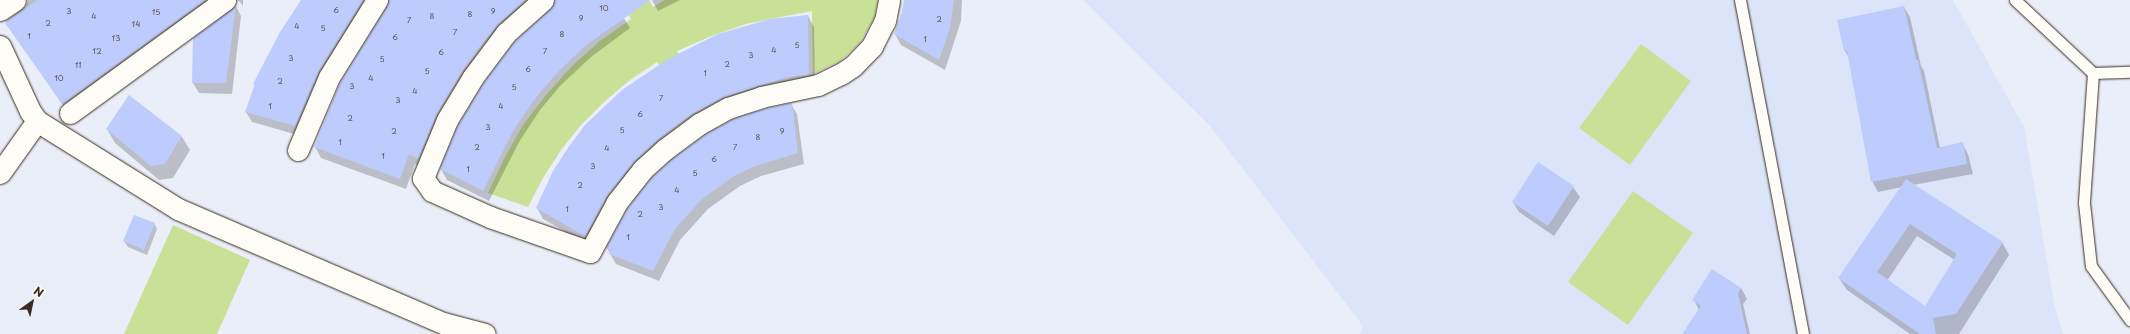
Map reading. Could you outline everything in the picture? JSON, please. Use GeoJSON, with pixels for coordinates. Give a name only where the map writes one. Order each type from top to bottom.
{"type":"FeatureCollection","features":[{"type":"Feature","properties":{"kind":"street"},"geometry":{"type":"LineString","coordinates":[[0,10],[15,0]]}},
{"type":"Feature","properties":{"kind":"street"},"geometry":{"type":"LineString","coordinates":[[70,113],[225,0]]}},
{"type":"Feature","properties":{"kind":"street"},"geometry":{"type":"LineString","coordinates":[[298,150],[329,77],[377,0]]}},
{"type":"Feature","properties":{"kind":"street"},"geometry":{"type":"LineString","coordinates":[[543,0],[506,33],[472,77],[447,120],[423,178],[432,191],[490,217],[590,252],[616,202],[643,169],[664,150],[699,124],[728,108],[761,97],[818,84],[841,74],[853,66],[872,46],[885,21],[889,0]]}},
{"type":"Feature","properties":{"kind":"street"},"geometry":{"type":"LineString","coordinates":[[0,46],[30,111],[37,121],[178,209],[443,324],[485,334]]}},
{"type":"Feature","properties":{"kind":"street"},"geometry":{"type":"LineString","coordinates":[[0,173],[37,121]]}},
{"type":"Feature","properties":{"kind":"lane"},"geometry":{"type":"LineString","coordinates":[[1740,0],[1803,334]]}},
{"type":"Feature","properties":{"kind":"lane"},"geometry":{"type":"LineString","coordinates":[[2015,0],[2093,73],[2130,72]]}},
{"type":"Feature","properties":{"kind":"lane"},"geometry":{"type":"LineString","coordinates":[[2093,73],[2084,203],[2091,266],[2130,320]]}},
{"type":"Feature","properties":{"kind":"shaded area"},"geometry":{"type":"Polygon","coordinates":[[[1083,0],[1953,0],[2024,127],[2055,308],[2063,334],[1360,334],[1363,326],[1210,126],[1083,0]]]}},
{"type":"Feature","properties":{"kind":"green space"},"geometry":{"type":"Polygon","coordinates":[[[620,0],[649,0],[653,7],[665,0],[878,0],[874,18],[860,43],[839,62],[813,74],[812,11],[746,24],[714,35],[677,51],[706,106],[689,115],[657,62],[630,80],[605,101],[581,125],[561,150],[543,178],[528,207],[488,193],[504,159],[523,125],[546,95],[572,66],[600,41],[631,19],[620,0]]]}},
{"type":"Feature","properties":{"kind":"green space"},"geometry":{"type":"Polygon","coordinates":[[[1641,44],[1691,81],[1630,165],[1579,128],[1641,44]]]}},
{"type":"Feature","properties":{"kind":"green space"},"geometry":{"type":"Polygon","coordinates":[[[1633,191],[1693,233],[1628,325],[1568,282],[1633,191]]]}},
{"type":"Feature","properties":{"kind":"green space"},"geometry":{"type":"Polygon","coordinates":[[[173,225],[250,260],[217,334],[124,334],[173,225]]]}},
{"type":"Feature","properties":{"kind":"building"},"geometry":{"type":"Polygon","coordinates":[[[37,0],[205,0],[62,104],[5,23],[37,0]]]}},
{"type":"Feature","properties":{"kind":"building"},"geometry":{"type":"Polygon","coordinates":[[[301,0],[363,0],[319,71],[295,126],[245,112],[255,84],[253,84],[280,32],[301,0]]]}},
{"type":"Feature","properties":{"kind":"building"},"geometry":{"type":"Polygon","coordinates":[[[389,0],[525,0],[496,26],[463,70],[437,114],[418,159],[409,154],[400,179],[314,147],[340,83],[387,6],[389,0]]]}},
{"type":"Feature","properties":{"kind":"building"},"geometry":{"type":"Polygon","coordinates":[[[555,0],[650,0],[585,46],[554,76],[534,100],[513,131],[483,191],[440,169],[458,125],[483,84],[515,41],[551,9],[555,0]]]}},
{"type":"Feature","properties":{"kind":"building"},"geometry":{"type":"Polygon","coordinates":[[[904,0],[954,0],[950,28],[939,60],[894,34],[902,12],[904,0]]]}},
{"type":"Feature","properties":{"kind":"building"},"geometry":{"type":"Polygon","coordinates":[[[236,5],[226,83],[192,83],[193,38],[236,5]]]}},
{"type":"Feature","properties":{"kind":"building"},"geometry":{"type":"Polygon","coordinates":[[[1904,6],[1916,60],[1918,60],[1937,148],[1963,142],[1967,164],[1871,182],[1847,51],[1844,51],[1837,20],[1904,6]]]}},
{"type":"Feature","properties":{"kind":"building"},"geometry":{"type":"Polygon","coordinates":[[[808,15],[809,75],[788,77],[724,97],[692,114],[657,140],[634,162],[607,196],[585,236],[536,208],[553,171],[568,148],[585,125],[622,90],[668,59],[718,34],[770,19],[808,15]]]}},
{"type":"Feature","properties":{"kind":"building"},"geometry":{"type":"Polygon","coordinates":[[[129,95],[182,136],[165,164],[151,166],[106,129],[129,95]]]}},
{"type":"Feature","properties":{"kind":"building"},"geometry":{"type":"Polygon","coordinates":[[[792,103],[798,153],[755,166],[734,176],[702,199],[675,229],[653,271],[609,254],[610,250],[606,248],[627,209],[652,177],[672,159],[706,134],[733,119],[764,109],[792,103]]]}},
{"type":"Feature","properties":{"kind":"building"},"geometry":{"type":"Polygon","coordinates":[[[1538,162],[1574,186],[1548,226],[1512,202],[1538,162]]]}},
{"type":"Feature","properties":{"kind":"building"},"geometry":{"type":"Polygon","coordinates":[[[1906,179],[2003,242],[1956,314],[1933,318],[1936,334],[1920,334],[1838,278],[1906,179]],[[1910,224],[1877,272],[1925,306],[1957,254],[1910,224]]]}},
{"type":"Feature","properties":{"kind":"building"},"geometry":{"type":"Polygon","coordinates":[[[134,215],[155,223],[144,250],[123,241],[134,215]]]}},
{"type":"Feature","properties":{"kind":"building"},"geometry":{"type":"Polygon","coordinates":[[[1712,269],[1741,288],[1738,293],[1747,334],[1682,334],[1701,306],[1692,300],[1712,269]]]}}]}
